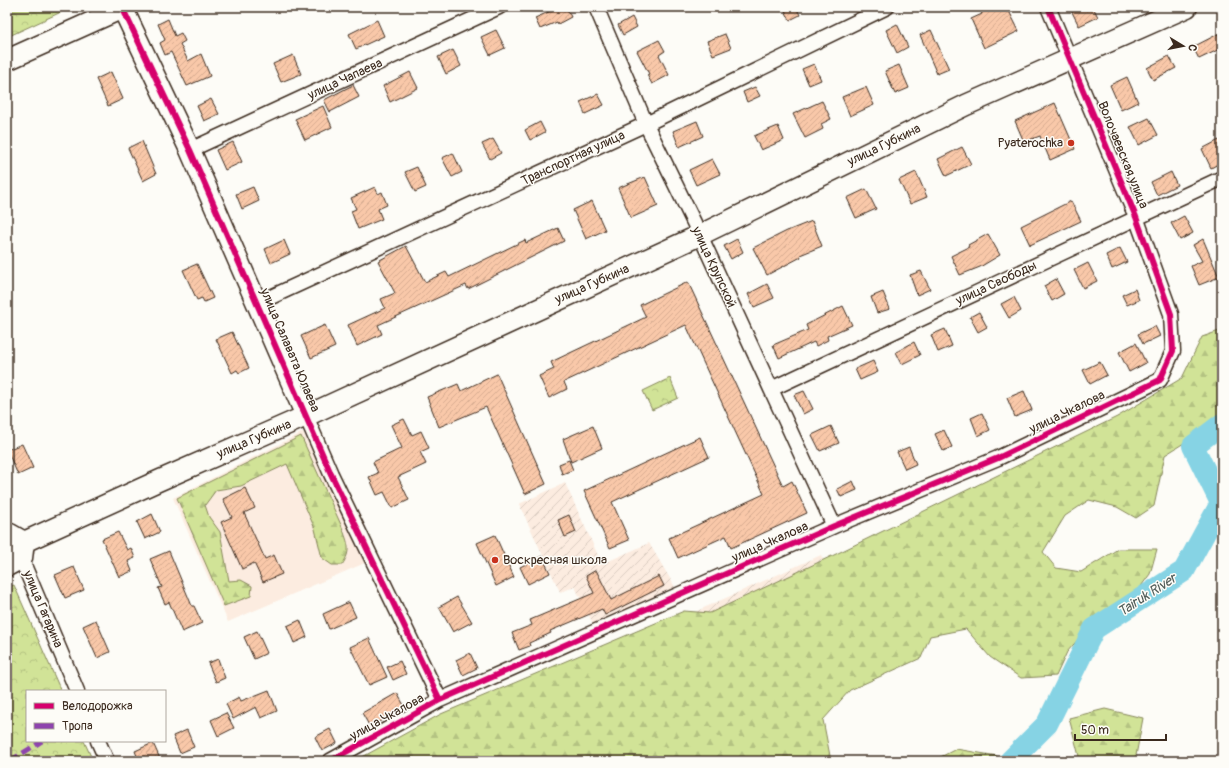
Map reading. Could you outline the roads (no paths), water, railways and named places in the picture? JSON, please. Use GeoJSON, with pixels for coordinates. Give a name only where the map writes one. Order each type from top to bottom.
{"type":"FeatureCollection","features":[{"type":"Feature","properties":{"kind":"main road","name":"улица Салавата Юлаева"},"geometry":{"type":"LineString","coordinates":[[123,7],[190,150],[306,416]]}},
{"type":"Feature","properties":{"kind":"main road"},"geometry":{"type":"LineString","coordinates":[[7,60],[123,7]]}},
{"type":"Feature","properties":{"kind":"main road","name":"улица Губкина"},"geometry":{"type":"LineString","coordinates":[[13,544],[306,416],[700,235],[966,105],[1187,7]]}},
{"type":"Feature","properties":{"kind":"street","name":"улица Чапаева"},"geometry":{"type":"LineString","coordinates":[[190,150],[499,7]]}},
{"type":"Feature","properties":{"kind":"street","name":"улица Крупской"},"geometry":{"type":"LineString","coordinates":[[596,7],[646,124],[700,235],[834,526]]}},
{"type":"Feature","properties":{"kind":"street","name":"Транспортная улица"},"geometry":{"type":"LineString","coordinates":[[258,303],[646,124],[887,7]]}},
{"type":"Feature","properties":{"kind":"street","name":"Волочаевская улица"},"geometry":{"type":"LineString","coordinates":[[1048,7],[1136,217],[1171,314]]}},
{"type":"Feature","properties":{"kind":"street","name":"улица Свободы"},"geometry":{"type":"LineString","coordinates":[[771,389],[1222,178]]}},
{"type":"Feature","properties":{"kind":"street","name":"улица Чкалова"},"geometry":{"type":"LineString","coordinates":[[330,761],[440,700],[834,526],[998,458],[1160,380],[1173,351],[1171,314]]}},
{"type":"Feature","properties":{"kind":"street","name":"улица Салавата Юлаева"},"geometry":{"type":"LineString","coordinates":[[306,416],[331,474],[440,700]]}},
{"type":"Feature","properties":{"kind":"street","name":"улица Гагарина"},"geometry":{"type":"LineString","coordinates":[[13,544],[77,690]]}},
{"type":"Feature","properties":{"kind":"street"},"geometry":{"type":"LineString","coordinates":[[98,742],[107,761]]}},
{"type":"Feature","properties":{"kind":"waterway","name":"Tairuk River"},"geometry":{"type":"LineString","coordinates":[[1010,761],[1047,724],[1094,629],[1184,571],[1221,503],[1193,446],[1222,424]]}},
{"type":"Feature","properties":{"kind":"place","name":"Pyaterochka"},"geometry":{"type":"Point","coordinates":[1071,143]}},
{"type":"Feature","properties":{"kind":"place","name":"Воскресная школа"},"geometry":{"type":"Point","coordinates":[495,560]}}]}
